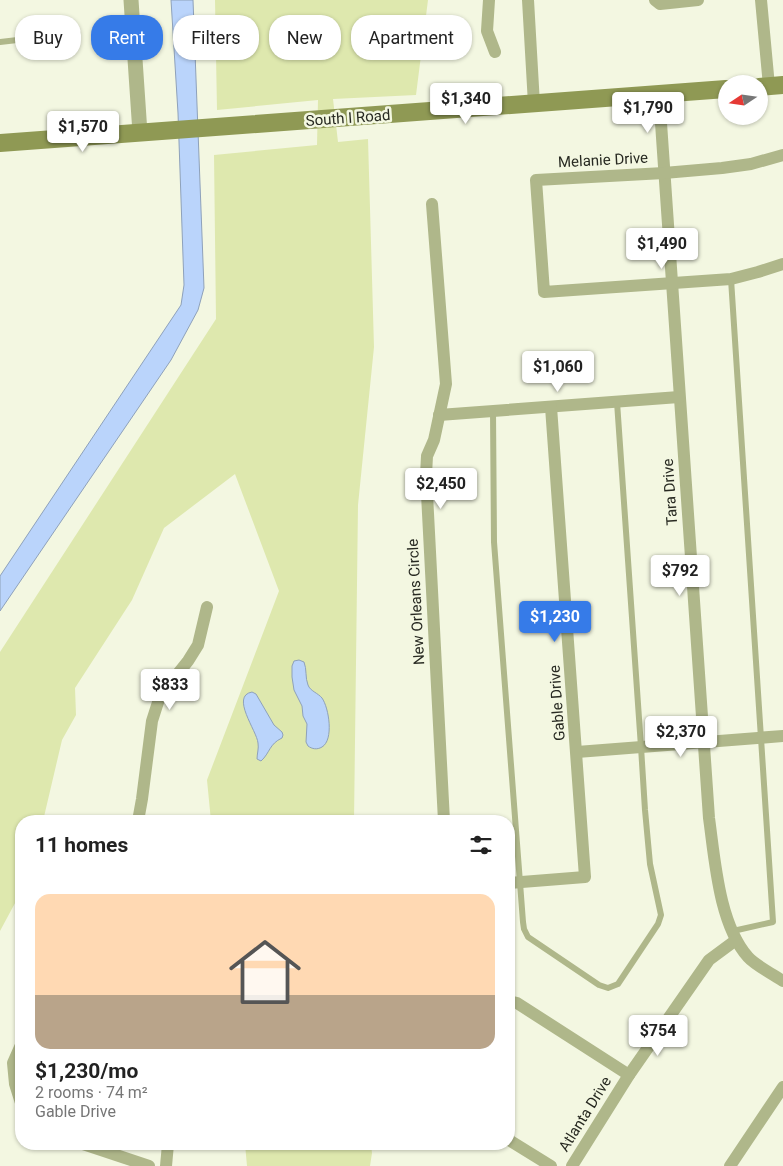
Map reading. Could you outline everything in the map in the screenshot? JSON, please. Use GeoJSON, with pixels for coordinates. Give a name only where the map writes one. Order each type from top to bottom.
{"type":"FeatureCollection","features":[{"type":"Feature","properties":{"kind":"main road","name":"South I Road"},"geometry":{"type":"LineString","coordinates":[[0,143],[718,90]]}},
{"type":"Feature","properties":{"kind":"street"},"geometry":{"type":"LineString","coordinates":[[131,0],[140,133]]}},
{"type":"Feature","properties":{"kind":"street"},"geometry":{"type":"LineString","coordinates":[[490,0],[487,31],[495,52]]}},
{"type":"Feature","properties":{"kind":"street"},"geometry":{"type":"LineString","coordinates":[[528,0],[534,104]]}},
{"type":"Feature","properties":{"kind":"street"},"geometry":{"type":"LineString","coordinates":[[655,0],[660,4],[698,0]]}},
{"type":"Feature","properties":{"kind":"street"},"geometry":{"type":"LineString","coordinates":[[762,0],[770,86]]}},
{"type":"Feature","properties":{"kind":"street","name":"Tara Drive"},"geometry":{"type":"LineString","coordinates":[[659,94],[709,818],[715,863],[724,911],[734,935],[749,958],[783,981]]}},
{"type":"Feature","properties":{"kind":"street","name":"Melanie Drive"},"geometry":{"type":"LineString","coordinates":[[671,283],[544,292],[536,180],[722,168],[751,164],[783,155]]}},
{"type":"Feature","properties":{"kind":"street","name":"New Orleans Circle"},"geometry":{"type":"LineString","coordinates":[[432,204],[446,384],[434,440],[428,456],[426,475],[444,815]]}},
{"type":"Feature","properties":{"kind":"street"},"geometry":{"type":"LineString","coordinates":[[671,283],[730,279],[783,264]]}},
{"type":"Feature","properties":{"kind":"street"},"geometry":{"type":"LineString","coordinates":[[439,416],[679,398]]}},
{"type":"Feature","properties":{"kind":"street","name":"Gable Drive"},"geometry":{"type":"LineString","coordinates":[[515,883],[586,877],[551,407]]}},
{"type":"Feature","properties":{"kind":"street"},"geometry":{"type":"LineString","coordinates":[[139,815],[152,721],[157,704],[160,696],[183,668],[198,644],[207,607]]}},
{"type":"Feature","properties":{"kind":"street"},"geometry":{"type":"LineString","coordinates":[[577,752],[783,736]]}},
{"type":"Feature","properties":{"kind":"street","name":"Atlanta Drive"},"geometry":{"type":"LineString","coordinates":[[572,1166],[629,1075],[709,960],[734,935]]}},
{"type":"Feature","properties":{"kind":"street"},"geometry":{"type":"LineString","coordinates":[[515,1002],[629,1075]]}},
{"type":"Feature","properties":{"kind":"street"},"geometry":{"type":"LineString","coordinates":[[15,1058],[13,1063],[15,1077]]}},
{"type":"Feature","properties":{"kind":"street"},"geometry":{"type":"LineString","coordinates":[[730,1166],[783,1087]]}},
{"type":"Feature","properties":{"kind":"street"},"geometry":{"type":"LineString","coordinates":[[515,1144],[551,1166]]}},
{"type":"Feature","properties":{"kind":"street"},"geometry":{"type":"LineString","coordinates":[[101,1150],[149,1166]]}},
{"type":"Feature","properties":{"kind":"street"},"geometry":{"type":"LineString","coordinates":[[166,1166],[167,1150]]}},
{"type":"Feature","properties":{"kind":"lane"},"geometry":{"type":"LineString","coordinates":[[0,42],[15,40]]}},
{"type":"Feature","properties":{"kind":"lane"},"geometry":{"type":"LineString","coordinates":[[730,279],[773,922],[734,935]]}},
{"type":"Feature","properties":{"kind":"lane"},"geometry":{"type":"LineString","coordinates":[[515,887],[524,929],[528,938],[599,985],[608,988],[618,984],[658,924],[661,915],[650,864],[645,810],[617,402]]}},
{"type":"Feature","properties":{"kind":"lane"},"geometry":{"type":"LineString","coordinates":[[493,412],[494,542],[510,815]]}},
{"type":"Feature","properties":{"kind":"green space"},"geometry":{"type":"Polygon","coordinates":[[[215,0],[428,0],[426,15],[351,15],[351,60],[420,60],[416,95],[333,99],[338,142],[368,139],[374,347],[358,505],[354,815],[210,815],[207,780],[279,591],[235,474],[164,528],[132,600],[75,688],[76,715],[62,740],[44,815],[15,815],[15,903],[0,931],[0,652],[216,319],[214,155],[317,145],[318,100],[217,110],[216,60],[259,60],[259,15],[215,15],[215,0]]]}},
{"type":"Feature","properties":{"kind":"green space"},"geometry":{"type":"Polygon","coordinates":[[[246,1150],[372,1150],[370,1166],[247,1166],[246,1150]]]}},
{"type":"Feature","properties":{"kind":"water"},"geometry":{"type":"Polygon","coordinates":[[[171,0],[193,0],[194,15],[173,15],[173,32],[171,0]]]}},
{"type":"Feature","properties":{"kind":"water"},"geometry":{"type":"Polygon","coordinates":[[[175,60],[195,60],[204,288],[198,310],[171,360],[0,611],[0,576],[181,305],[184,285],[175,60]]]}},
{"type":"Feature","properties":{"kind":"water"},"geometry":{"type":"Polygon","coordinates":[[[294,661],[304,662],[309,687],[322,698],[327,709],[328,738],[326,743],[318,749],[308,746],[306,742],[307,724],[303,716],[302,706],[294,690],[292,666],[294,661]]]}},
{"type":"Feature","properties":{"kind":"water"},"geometry":{"type":"Polygon","coordinates":[[[252,692],[256,694],[274,725],[283,735],[261,761],[257,759],[257,738],[244,707],[246,695],[252,692]]]}}]}
